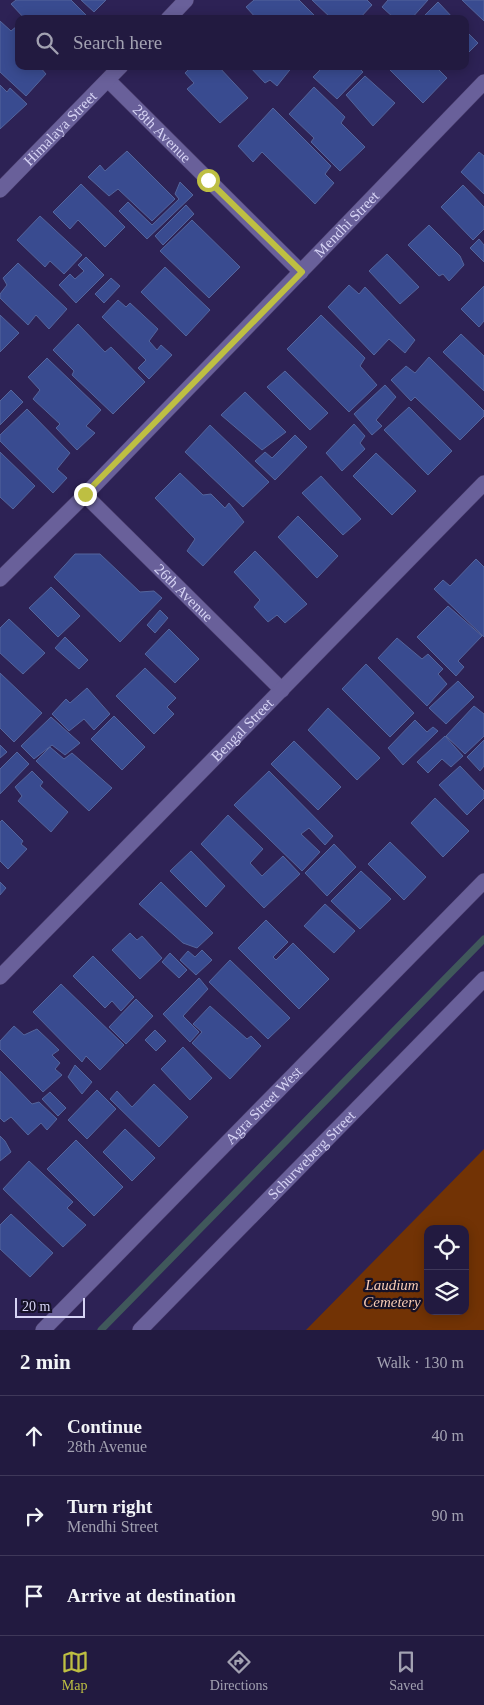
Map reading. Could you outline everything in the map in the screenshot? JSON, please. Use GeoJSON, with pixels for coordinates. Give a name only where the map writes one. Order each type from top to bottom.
{"type":"FeatureCollection","features":[{"type":"Feature","properties":{"kind":"street"},"geometry":{"type":"LineString","coordinates":[[172,15],[186,0]]}},
{"type":"Feature","properties":{"kind":"street","name":"Himalaya Street"},"geometry":{"type":"LineString","coordinates":[[0,190],[117,70]]}},
{"type":"Feature","properties":{"kind":"street","name":"28th Avenue"},"geometry":{"type":"LineString","coordinates":[[108,80],[302,272]]}},
{"type":"Feature","properties":{"kind":"street","name":"Mendhi Street"},"geometry":{"type":"LineString","coordinates":[[0,579],[302,272],[484,82]]}},
{"type":"Feature","properties":{"kind":"street","name":"Bengal Street"},"geometry":{"type":"LineString","coordinates":[[0,977],[484,483]]}},
{"type":"Feature","properties":{"kind":"street","name":"26th Avenue"},"geometry":{"type":"LineString","coordinates":[[85,494],[282,690]]}},
{"type":"Feature","properties":{"kind":"street","name":"Agra Street West"},"geometry":{"type":"LineString","coordinates":[[43,1330],[484,881]]}},
{"type":"Feature","properties":{"kind":"street","name":"Schurweberg Street"},"geometry":{"type":"LineString","coordinates":[[140,1330],[484,979]]}},
{"type":"Feature","properties":{"kind":"green space","name":"Laudium Cemetery"},"geometry":{"type":"Polygon","coordinates":[[[484,1149],[484,1330],[306,1330],[484,1149]]]}},
{"type":"Feature","properties":{"kind":"building"},"geometry":{"type":"Polygon","coordinates":[[[16,0],[71,0],[86,15],[21,15],[11,4],[16,0]]]}},
{"type":"Feature","properties":{"kind":"building"},"geometry":{"type":"Polygon","coordinates":[[[81,0],[106,0],[94,12],[81,0]]]}},
{"type":"Feature","properties":{"kind":"building"},"geometry":{"type":"Polygon","coordinates":[[[254,0],[299,0],[314,15],[253,15],[246,7],[254,0]]]}},
{"type":"Feature","properties":{"kind":"building"},"geometry":{"type":"Polygon","coordinates":[[[312,0],[367,0],[372,5],[363,15],[328,15],[312,0]]]}},
{"type":"Feature","properties":{"kind":"building"},"geometry":{"type":"Polygon","coordinates":[[[388,0],[428,0],[415,15],[391,15],[382,7],[388,0]]]}},
{"type":"Feature","properties":{"kind":"building"},"geometry":{"type":"Polygon","coordinates":[[[462,0],[484,0],[484,21],[462,0]]]}},
{"type":"Feature","properties":{"kind":"building"},"geometry":{"type":"Polygon","coordinates":[[[438,2],[450,15],[425,15],[438,2]]]}},
{"type":"Feature","properties":{"kind":"building"},"geometry":{"type":"Polygon","coordinates":[[[0,21],[11,31],[15,28],[15,70],[42,70],[46,74],[26,96],[0,72],[0,21]]]}},
{"type":"Feature","properties":{"kind":"building"},"geometry":{"type":"Polygon","coordinates":[[[469,34],[478,43],[469,52],[469,34]]]}},
{"type":"Feature","properties":{"kind":"building"},"geometry":{"type":"Polygon","coordinates":[[[188,70],[222,70],[248,98],[220,123],[187,89],[194,83],[185,73],[188,70]]]}},
{"type":"Feature","properties":{"kind":"building"},"geometry":{"type":"Polygon","coordinates":[[[253,70],[290,70],[277,86],[270,80],[265,83],[253,70]]]}},
{"type":"Feature","properties":{"kind":"building"},"geometry":{"type":"Polygon","coordinates":[[[320,70],[361,70],[363,72],[337,99],[313,77],[320,70]]]}},
{"type":"Feature","properties":{"kind":"building"},"geometry":{"type":"Polygon","coordinates":[[[390,70],[439,70],[447,78],[423,103],[390,70]]]}},
{"type":"Feature","properties":{"kind":"building"},"geometry":{"type":"Polygon","coordinates":[[[365,76],[395,103],[373,126],[346,95],[365,76]]]}},
{"type":"Feature","properties":{"kind":"building"},"geometry":{"type":"Polygon","coordinates":[[[0,85],[7,92],[10,88],[27,104],[0,129],[0,85]]]}},
{"type":"Feature","properties":{"kind":"building"},"geometry":{"type":"Polygon","coordinates":[[[314,87],[345,117],[341,123],[365,147],[340,171],[311,142],[314,138],[289,114],[314,87]]]}},
{"type":"Feature","properties":{"kind":"building"},"geometry":{"type":"Polygon","coordinates":[[[273,108],[331,166],[325,174],[334,183],[315,204],[262,152],[253,162],[238,146],[273,108]]]}},
{"type":"Feature","properties":{"kind":"building"},"geometry":{"type":"Polygon","coordinates":[[[127,151],[175,199],[152,221],[118,189],[109,196],[88,177],[100,165],[105,171],[127,151]]]}},
{"type":"Feature","properties":{"kind":"building"},"geometry":{"type":"Polygon","coordinates":[[[479,152],[484,156],[484,194],[461,172],[479,152]]]}},
{"type":"Feature","properties":{"kind":"building"},"geometry":{"type":"Polygon","coordinates":[[[180,182],[193,195],[147,239],[119,211],[128,202],[152,225],[179,199],[175,194],[180,182]]]}},
{"type":"Feature","properties":{"kind":"building"},"geometry":{"type":"Polygon","coordinates":[[[81,184],[125,227],[105,247],[78,220],[70,229],[53,212],[81,184]]]}},
{"type":"Feature","properties":{"kind":"building"},"geometry":{"type":"Polygon","coordinates":[[[463,185],[484,207],[484,229],[473,240],[441,207],[463,185]]]}},
{"type":"Feature","properties":{"kind":"building"},"geometry":{"type":"Polygon","coordinates":[[[186,205],[194,214],[163,245],[155,236],[186,205]]]}},
{"type":"Feature","properties":{"kind":"building"},"geometry":{"type":"Polygon","coordinates":[[[40,216],[82,255],[64,274],[50,261],[45,267],[17,240],[40,216]]]}},
{"type":"Feature","properties":{"kind":"building"},"geometry":{"type":"Polygon","coordinates":[[[192,220],[240,267],[209,298],[160,251],[192,220]]]}},
{"type":"Feature","properties":{"kind":"building"},"geometry":{"type":"Polygon","coordinates":[[[429,225],[460,256],[464,265],[449,281],[443,274],[439,276],[408,245],[429,225]]]}},
{"type":"Feature","properties":{"kind":"building"},"geometry":{"type":"Polygon","coordinates":[[[479,239],[484,245],[484,262],[470,248],[479,239]]]}},
{"type":"Feature","properties":{"kind":"building"},"geometry":{"type":"Polygon","coordinates":[[[387,254],[419,287],[400,304],[369,271],[387,254]]]}},
{"type":"Feature","properties":{"kind":"building"},"geometry":{"type":"Polygon","coordinates":[[[86,257],[104,275],[76,303],[59,285],[70,274],[75,279],[84,271],[78,265],[86,257]]]}},
{"type":"Feature","properties":{"kind":"building"},"geometry":{"type":"Polygon","coordinates":[[[18,263],[67,309],[49,329],[36,315],[28,325],[0,298],[0,294],[7,285],[3,278],[18,263]]]}},
{"type":"Feature","properties":{"kind":"building"},"geometry":{"type":"Polygon","coordinates":[[[165,267],[210,310],[186,336],[141,292],[165,267]]]}},
{"type":"Feature","properties":{"kind":"building"},"geometry":{"type":"Polygon","coordinates":[[[111,278],[120,286],[104,303],[95,294],[111,278]]]}},
{"type":"Feature","properties":{"kind":"building"},"geometry":{"type":"Polygon","coordinates":[[[349,285],[359,294],[365,287],[415,340],[405,353],[389,339],[374,355],[328,307],[349,285]]]}},
{"type":"Feature","properties":{"kind":"building"},"geometry":{"type":"Polygon","coordinates":[[[484,286],[484,321],[479,327],[461,309],[484,286]]]}},
{"type":"Feature","properties":{"kind":"building"},"geometry":{"type":"Polygon","coordinates":[[[118,300],[126,307],[130,303],[158,329],[149,341],[157,350],[161,345],[172,355],[149,379],[138,368],[146,360],[102,317],[118,300]]]}},
{"type":"Feature","properties":{"kind":"building"},"geometry":{"type":"Polygon","coordinates":[[[0,315],[19,333],[0,352],[0,315]]]}},
{"type":"Feature","properties":{"kind":"building"},"geometry":{"type":"Polygon","coordinates":[[[321,315],[365,358],[360,366],[377,385],[349,412],[287,349],[321,315]]]}},
{"type":"Feature","properties":{"kind":"building"},"geometry":{"type":"Polygon","coordinates":[[[78,324],[105,352],[111,347],[145,382],[113,414],[72,375],[74,371],[53,350],[78,324]]]}},
{"type":"Feature","properties":{"kind":"building"},"geometry":{"type":"Polygon","coordinates":[[[461,334],[484,356],[484,391],[443,352],[461,334]]]}},
{"type":"Feature","properties":{"kind":"building"},"geometry":{"type":"Polygon","coordinates":[[[429,357],[484,411],[484,416],[460,440],[415,397],[411,401],[391,380],[406,366],[415,373],[429,357]]]}},
{"type":"Feature","properties":{"kind":"building"},"geometry":{"type":"Polygon","coordinates":[[[47,358],[101,410],[86,426],[95,433],[77,450],[56,428],[60,424],[33,399],[40,390],[28,377],[47,358]]]}},
{"type":"Feature","properties":{"kind":"building"},"geometry":{"type":"Polygon","coordinates":[[[285,371],[328,413],[310,430],[267,387],[285,371]]]}},
{"type":"Feature","properties":{"kind":"building"},"geometry":{"type":"Polygon","coordinates":[[[385,385],[396,397],[376,420],[382,426],[372,435],[354,414],[385,385]]]}},
{"type":"Feature","properties":{"kind":"building"},"geometry":{"type":"Polygon","coordinates":[[[11,390],[23,402],[0,425],[0,401],[11,390]]]}},
{"type":"Feature","properties":{"kind":"building"},"geometry":{"type":"Polygon","coordinates":[[[245,392],[286,432],[262,450],[221,415],[245,392]]]}},
{"type":"Feature","properties":{"kind":"building"},"geometry":{"type":"Polygon","coordinates":[[[409,407],[452,451],[428,475],[384,430],[409,407]]]}},
{"type":"Feature","properties":{"kind":"building"},"geometry":{"type":"Polygon","coordinates":[[[27,409],[70,453],[57,469],[67,478],[53,493],[0,441],[0,435],[27,409]]]}},
{"type":"Feature","properties":{"kind":"building"},"geometry":{"type":"Polygon","coordinates":[[[354,424],[365,436],[360,443],[365,449],[342,471],[326,453],[354,424]]]}},
{"type":"Feature","properties":{"kind":"building"},"geometry":{"type":"Polygon","coordinates":[[[210,425],[269,482],[243,507],[185,452],[210,425]]]}},
{"type":"Feature","properties":{"kind":"building"},"geometry":{"type":"Polygon","coordinates":[[[295,435],[307,447],[275,480],[255,461],[265,452],[272,458],[295,435]]]}},
{"type":"Feature","properties":{"kind":"building"},"geometry":{"type":"Polygon","coordinates":[[[0,452],[35,486],[13,509],[0,497],[0,452]]]}},
{"type":"Feature","properties":{"kind":"building"},"geometry":{"type":"Polygon","coordinates":[[[376,453],[416,491],[392,515],[353,476],[376,453]]]}},
{"type":"Feature","properties":{"kind":"building"},"geometry":{"type":"Polygon","coordinates":[[[180,473],[203,495],[211,494],[225,508],[229,503],[244,522],[203,566],[187,551],[195,539],[155,498],[180,473]]]}},
{"type":"Feature","properties":{"kind":"building"},"geometry":{"type":"Polygon","coordinates":[[[321,476],[361,519],[343,535],[302,493],[321,476]]]}},
{"type":"Feature","properties":{"kind":"building"},"geometry":{"type":"Polygon","coordinates":[[[298,516],[338,556],[317,578],[278,537],[298,516]]]}},
{"type":"Feature","properties":{"kind":"building"},"geometry":{"type":"Polygon","coordinates":[[[255,551],[307,604],[285,623],[277,615],[268,622],[254,607],[260,600],[234,572],[255,551]]]}},
{"type":"Feature","properties":{"kind":"building"},"geometry":{"type":"Polygon","coordinates":[[[75,554],[100,554],[140,592],[154,591],[162,598],[120,642],[54,577],[75,554]]]}},
{"type":"Feature","properties":{"kind":"building"},"geometry":{"type":"Polygon","coordinates":[[[476,559],[484,567],[484,637],[434,589],[443,580],[450,586],[476,559]]]}},
{"type":"Feature","properties":{"kind":"building"},"geometry":{"type":"Polygon","coordinates":[[[51,587],[80,616],[58,637],[29,608],[51,587]]]}},
{"type":"Feature","properties":{"kind":"building"},"geometry":{"type":"Polygon","coordinates":[[[448,606],[482,636],[458,661],[464,667],[456,676],[417,637],[448,606]]]}},
{"type":"Feature","properties":{"kind":"building"},"geometry":{"type":"Polygon","coordinates":[[[160,610],[168,618],[155,633],[147,625],[160,610]]]}},
{"type":"Feature","properties":{"kind":"building"},"geometry":{"type":"Polygon","coordinates":[[[9,619],[45,653],[23,674],[0,653],[0,628],[9,619]]]}},
{"type":"Feature","properties":{"kind":"building"},"geometry":{"type":"Polygon","coordinates":[[[169,629],[199,659],[175,683],[145,654],[169,629]]]}},
{"type":"Feature","properties":{"kind":"building"},"geometry":{"type":"Polygon","coordinates":[[[65,637],[88,660],[79,669],[55,648],[65,637]]]}},
{"type":"Feature","properties":{"kind":"building"},"geometry":{"type":"Polygon","coordinates":[[[397,638],[422,659],[428,654],[443,669],[438,674],[447,684],[427,706],[378,658],[397,638]]]}},
{"type":"Feature","properties":{"kind":"building"},"geometry":{"type":"Polygon","coordinates":[[[366,664],[414,713],[390,737],[342,689],[366,664]]]}},
{"type":"Feature","properties":{"kind":"building"},"geometry":{"type":"Polygon","coordinates":[[[145,668],[176,698],[167,707],[174,714],[154,734],[116,696],[145,668]]]}},
{"type":"Feature","properties":{"kind":"building"},"geometry":{"type":"Polygon","coordinates":[[[0,673],[42,713],[14,742],[0,728],[0,673]]]}},
{"type":"Feature","properties":{"kind":"building"},"geometry":{"type":"Polygon","coordinates":[[[458,681],[474,697],[446,724],[429,708],[458,681]]]}},
{"type":"Feature","properties":{"kind":"building"},"geometry":{"type":"Polygon","coordinates":[[[87,688],[110,714],[94,730],[84,719],[69,731],[52,714],[66,699],[70,703],[87,688]]]}},
{"type":"Feature","properties":{"kind":"building"},"geometry":{"type":"Polygon","coordinates":[[[474,706],[484,714],[484,736],[465,754],[446,736],[474,706]]]}},
{"type":"Feature","properties":{"kind":"building"},"geometry":{"type":"Polygon","coordinates":[[[328,708],[380,758],[357,780],[308,730],[328,708]]]}},
{"type":"Feature","properties":{"kind":"building"},"geometry":{"type":"Polygon","coordinates":[[[114,716],[145,747],[122,770],[91,739],[114,716]]]}},
{"type":"Feature","properties":{"kind":"building"},"geometry":{"type":"Polygon","coordinates":[[[51,717],[80,743],[65,755],[52,745],[34,759],[21,746],[51,717]]]}},
{"type":"Feature","properties":{"kind":"building"},"geometry":{"type":"Polygon","coordinates":[[[415,720],[427,732],[433,727],[438,731],[403,765],[388,748],[415,720]]]}},
{"type":"Feature","properties":{"kind":"building"},"geometry":{"type":"Polygon","coordinates":[[[445,736],[463,756],[451,767],[442,759],[428,773],[417,762],[445,736]]]}},
{"type":"Feature","properties":{"kind":"building"},"geometry":{"type":"Polygon","coordinates":[[[484,740],[484,766],[480,771],[467,757],[484,740]]]}},
{"type":"Feature","properties":{"kind":"building"},"geometry":{"type":"Polygon","coordinates":[[[294,741],[341,787],[318,810],[271,764],[294,741]]]}},
{"type":"Feature","properties":{"kind":"building"},"geometry":{"type":"Polygon","coordinates":[[[0,745],[7,752],[0,758],[0,745]]]}},
{"type":"Feature","properties":{"kind":"building"},"geometry":{"type":"Polygon","coordinates":[[[50,747],[64,759],[72,753],[112,788],[89,811],[36,761],[50,747]]]}},
{"type":"Feature","properties":{"kind":"building"},"geometry":{"type":"Polygon","coordinates":[[[17,752],[29,764],[0,794],[0,769],[17,752]]]}},
{"type":"Feature","properties":{"kind":"building"},"geometry":{"type":"Polygon","coordinates":[[[460,766],[484,791],[484,798],[467,815],[439,785],[460,766]]]}},
{"type":"Feature","properties":{"kind":"building"},"geometry":{"type":"Polygon","coordinates":[[[32,771],[43,782],[40,786],[68,812],[51,832],[18,801],[22,796],[15,787],[32,771]]]}},
{"type":"Feature","properties":{"kind":"building"},"geometry":{"type":"Polygon","coordinates":[[[269,771],[333,836],[325,845],[309,828],[301,834],[320,852],[302,871],[234,805],[269,771]]]}},
{"type":"Feature","properties":{"kind":"building"},"geometry":{"type":"Polygon","coordinates":[[[435,798],[469,831],[443,857],[411,823],[435,798]]]}},
{"type":"Feature","properties":{"kind":"building"},"geometry":{"type":"Polygon","coordinates":[[[228,815],[263,849],[250,863],[262,876],[283,856],[300,874],[264,908],[201,844],[228,815]]]}},
{"type":"Feature","properties":{"kind":"building"},"geometry":{"type":"Polygon","coordinates":[[[2,820],[23,841],[21,844],[27,849],[8,869],[0,861],[0,822],[2,820]]]}},
{"type":"Feature","properties":{"kind":"building"},"geometry":{"type":"Polygon","coordinates":[[[390,842],[426,877],[404,900],[368,864],[390,842]]]}},
{"type":"Feature","properties":{"kind":"building"},"geometry":{"type":"Polygon","coordinates":[[[334,844],[356,867],[327,896],[305,873],[334,844]]]}},
{"type":"Feature","properties":{"kind":"building"},"geometry":{"type":"Polygon","coordinates":[[[191,851],[225,886],[206,907],[170,871],[191,851]]]}},
{"type":"Feature","properties":{"kind":"building"},"geometry":{"type":"Polygon","coordinates":[[[361,871],[391,899],[360,929],[331,901],[361,871]]]}},
{"type":"Feature","properties":{"kind":"building"},"geometry":{"type":"Polygon","coordinates":[[[0,882],[6,888],[0,895],[0,882]]]}},
{"type":"Feature","properties":{"kind":"building"},"geometry":{"type":"Polygon","coordinates":[[[161,882],[213,933],[197,948],[183,943],[139,904],[161,882]]]}},
{"type":"Feature","properties":{"kind":"building"},"geometry":{"type":"Polygon","coordinates":[[[325,904],[355,931],[334,953],[304,926],[325,904]]]}},
{"type":"Feature","properties":{"kind":"building"},"geometry":{"type":"Polygon","coordinates":[[[266,920],[288,942],[273,957],[276,960],[293,943],[329,979],[299,1009],[238,948],[266,920]]]}},
{"type":"Feature","properties":{"kind":"building"},"geometry":{"type":"Polygon","coordinates":[[[130,933],[137,940],[142,936],[162,958],[140,979],[112,950],[130,933]]]}},
{"type":"Feature","properties":{"kind":"building"},"geometry":{"type":"Polygon","coordinates":[[[202,950],[212,960],[196,975],[180,960],[188,951],[195,957],[202,950]]]}},
{"type":"Feature","properties":{"kind":"building"},"geometry":{"type":"Polygon","coordinates":[[[170,953],[187,970],[179,978],[162,962],[170,953]]]}},
{"type":"Feature","properties":{"kind":"building"},"geometry":{"type":"Polygon","coordinates":[[[93,956],[134,997],[121,1011],[112,1001],[105,1008],[73,976],[93,956]]]}},
{"type":"Feature","properties":{"kind":"building"},"geometry":{"type":"Polygon","coordinates":[[[230,960],[290,1018],[268,1039],[209,982],[230,960]]]}},
{"type":"Feature","properties":{"kind":"building"},"geometry":{"type":"Polygon","coordinates":[[[199,978],[208,989],[183,1016],[199,1032],[190,1042],[163,1014],[199,978]]]}},
{"type":"Feature","properties":{"kind":"building"},"geometry":{"type":"Polygon","coordinates":[[[61,984],[124,1045],[100,1070],[86,1056],[82,1062],[33,1012],[61,984]]]}},
{"type":"Feature","properties":{"kind":"building"},"geometry":{"type":"Polygon","coordinates":[[[136,999],[153,1016],[126,1044],[109,1027],[136,999]]]}},
{"type":"Feature","properties":{"kind":"building"},"geometry":{"type":"Polygon","coordinates":[[[210,1006],[247,1039],[251,1036],[261,1046],[230,1079],[192,1043],[202,1032],[193,1024],[210,1006]]]}},
{"type":"Feature","properties":{"kind":"building"},"geometry":{"type":"Polygon","coordinates":[[[14,1026],[24,1035],[37,1029],[59,1050],[52,1055],[60,1063],[55,1069],[62,1075],[43,1092],[0,1049],[0,1041],[14,1026]]]}},
{"type":"Feature","properties":{"kind":"building"},"geometry":{"type":"Polygon","coordinates":[[[155,1030],[166,1041],[156,1051],[145,1040],[155,1030]]]}},
{"type":"Feature","properties":{"kind":"building"},"geometry":{"type":"Polygon","coordinates":[[[183,1047],[212,1078],[190,1100],[161,1069],[183,1047]]]}},
{"type":"Feature","properties":{"kind":"building"},"geometry":{"type":"Polygon","coordinates":[[[75,1065],[92,1082],[82,1094],[68,1077],[75,1065]]]}},
{"type":"Feature","properties":{"kind":"building"},"geometry":{"type":"Polygon","coordinates":[[[0,1071],[32,1104],[39,1102],[57,1119],[47,1130],[41,1123],[28,1135],[11,1117],[4,1122],[0,1118],[0,1071]]]}},
{"type":"Feature","properties":{"kind":"building"},"geometry":{"type":"Polygon","coordinates":[[[154,1084],[188,1117],[159,1147],[110,1099],[117,1091],[132,1107],[154,1084]]]}},
{"type":"Feature","properties":{"kind":"building"},"geometry":{"type":"Polygon","coordinates":[[[97,1090],[116,1109],[87,1139],[68,1120],[97,1090]]]}},
{"type":"Feature","properties":{"kind":"building"},"geometry":{"type":"Polygon","coordinates":[[[50,1092],[66,1108],[58,1116],[42,1099],[50,1092]]]}},
{"type":"Feature","properties":{"kind":"building"},"geometry":{"type":"Polygon","coordinates":[[[125,1129],[155,1158],[132,1181],[103,1152],[125,1129]]]}},
{"type":"Feature","properties":{"kind":"building"},"geometry":{"type":"Polygon","coordinates":[[[0,1136],[11,1152],[0,1161],[0,1136]]]}},
{"type":"Feature","properties":{"kind":"building"},"geometry":{"type":"Polygon","coordinates":[[[76,1140],[123,1187],[94,1216],[47,1169],[76,1140]]]}},
{"type":"Feature","properties":{"kind":"building"},"geometry":{"type":"Polygon","coordinates":[[[29,1161],[73,1202],[67,1208],[86,1225],[63,1247],[3,1189],[29,1161]]]}},
{"type":"Feature","properties":{"kind":"building"},"geometry":{"type":"Polygon","coordinates":[[[11,1214],[53,1253],[30,1277],[0,1249],[0,1225],[11,1214]]]}},
{"type":"Feature","properties":{"kind":"waterway"},"geometry":{"type":"LineString","coordinates":[[101,1330],[484,939]]}},
{"type":"Feature","properties":{"kind":"route"},"geometry":{"type":"LineString","coordinates":[[85,494],[302,272],[208,180]]}}]}
